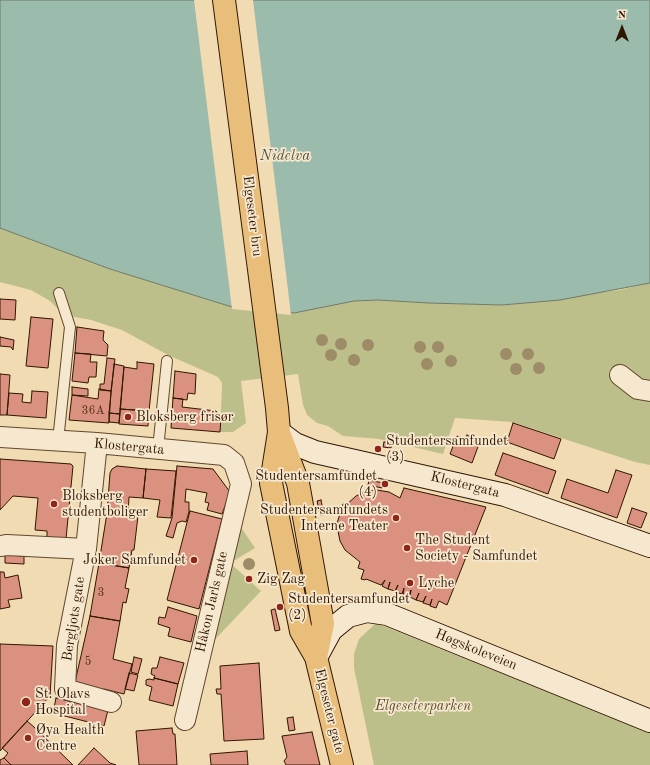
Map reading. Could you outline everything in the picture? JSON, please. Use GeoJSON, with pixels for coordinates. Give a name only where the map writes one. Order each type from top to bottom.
{"type":"FeatureCollection","features":[{"type":"Feature","properties":{"kind":"main road","name":"Elgeseter bru"},"geometry":{"type":"LineString","coordinates":[[224,0],[279,432]]}},
{"type":"Feature","properties":{"kind":"main road","name":"Klostergata"},"geometry":{"type":"LineString","coordinates":[[279,432],[296,444],[315,452],[505,495],[650,546]]}},
{"type":"Feature","properties":{"kind":"main road","name":"Elgeseter gate"},"geometry":{"type":"LineString","coordinates":[[279,432],[270,483],[301,631],[316,657],[342,765]]}},
{"type":"Feature","properties":{"kind":"main road","name":"Høgskoleveien"},"geometry":{"type":"LineString","coordinates":[[316,657],[332,630],[348,616],[367,611],[386,614],[650,722]]}},
{"type":"Feature","properties":{"kind":"street"},"geometry":{"type":"LineString","coordinates":[[620,375],[638,389],[650,391]]}},
{"type":"Feature","properties":{"kind":"street","name":"Klostergata"},"geometry":{"type":"LineString","coordinates":[[0,437],[96,443],[224,455],[234,463],[241,484]]}},
{"type":"Feature","properties":{"kind":"street","name":"Bergljots gate"},"geometry":{"type":"LineString","coordinates":[[96,443],[86,549],[67,645],[65,690],[111,702]]}},
{"type":"Feature","properties":{"kind":"street","name":"Håkon Jarls gate"},"geometry":{"type":"LineString","coordinates":[[185,720],[241,484]]}},
{"type":"Feature","properties":{"kind":"street"},"geometry":{"type":"LineString","coordinates":[[0,546],[7,545],[86,549]]}},
{"type":"Feature","properties":{"kind":"lane"},"geometry":{"type":"LineString","coordinates":[[58,441],[70,327],[59,293]]}},
{"type":"Feature","properties":{"kind":"lane"},"geometry":{"type":"LineString","coordinates":[[158,449],[166,361]]}},
{"type":"Feature","properties":{"kind":"green space"},"geometry":{"type":"Polygon","coordinates":[[[0,228],[110,269],[232,307],[294,313],[354,301],[378,300],[502,305],[620,290],[650,283],[650,465],[635,462],[512,422],[455,418],[443,454],[379,439],[343,436],[328,426],[317,423],[307,415],[303,405],[298,374],[241,381],[246,423],[233,432],[220,432],[222,383],[218,377],[168,355],[122,330],[91,320],[64,315],[50,301],[31,290],[0,282],[0,228]]]}},
{"type":"Feature","properties":{"kind":"green space"},"geometry":{"type":"Polygon","coordinates":[[[238,523],[255,548],[230,563],[261,591],[205,650],[238,523]]]}},
{"type":"Feature","properties":{"kind":"green space","name":"Elgeseterparken"},"geometry":{"type":"Polygon","coordinates":[[[376,623],[650,733],[650,765],[374,765],[354,668],[354,654],[359,639],[376,623]]]}},
{"type":"Feature","properties":{"kind":"water","name":"Nidelva"},"geometry":{"type":"Polygon","coordinates":[[[0,0],[650,0],[650,283],[560,300],[502,305],[378,300],[354,301],[294,313],[232,307],[110,269],[0,228],[0,0]]]}},
{"type":"Feature","properties":{"kind":"pier"},"geometry":{"type":"Polygon","coordinates":[[[194,0],[253,0],[291,315],[232,309],[194,0]]]}},
{"type":"Feature","properties":{"kind":"building"},"geometry":{"type":"Polygon","coordinates":[[[0,299],[16,300],[15,320],[0,319],[0,299]]]}},
{"type":"Feature","properties":{"kind":"building"},"geometry":{"type":"Polygon","coordinates":[[[31,317],[53,319],[48,368],[26,366],[31,317]]]}},
{"type":"Feature","properties":{"kind":"building"},"geometry":{"type":"Polygon","coordinates":[[[77,327],[104,331],[103,340],[108,345],[107,356],[75,353],[77,327]]]}},
{"type":"Feature","properties":{"kind":"building"},"geometry":{"type":"Polygon","coordinates":[[[0,337],[14,340],[13,350],[11,347],[0,346],[0,337]]]}},
{"type":"Feature","properties":{"kind":"building"},"geometry":{"type":"Polygon","coordinates":[[[75,353],[91,354],[90,362],[97,362],[96,377],[89,377],[88,383],[72,381],[75,353]]]}},
{"type":"Feature","properties":{"kind":"building"},"geometry":{"type":"Polygon","coordinates":[[[107,358],[115,359],[111,391],[100,390],[100,384],[104,384],[107,358]]]}},
{"type":"Feature","properties":{"kind":"building"},"geometry":{"type":"Polygon","coordinates":[[[137,362],[154,364],[149,411],[120,409],[124,367],[137,369],[137,362]]]}},
{"type":"Feature","properties":{"kind":"building"},"geometry":{"type":"Polygon","coordinates":[[[114,364],[124,366],[120,414],[109,413],[114,364]]]}},
{"type":"Feature","properties":{"kind":"building"},"geometry":{"type":"Polygon","coordinates":[[[175,371],[196,374],[195,394],[188,393],[187,400],[173,398],[175,371]]]}},
{"type":"Feature","properties":{"kind":"building"},"geometry":{"type":"Polygon","coordinates":[[[0,374],[10,375],[7,415],[0,415],[0,374]]]}},
{"type":"Feature","properties":{"kind":"building"},"geometry":{"type":"Polygon","coordinates":[[[72,387],[88,389],[88,396],[72,395],[72,387]]]}},
{"type":"Feature","properties":{"kind":"building"},"geometry":{"type":"Polygon","coordinates":[[[99,389],[111,391],[109,423],[69,420],[72,395],[98,399],[99,389]]]}},
{"type":"Feature","properties":{"kind":"building"},"geometry":{"type":"Polygon","coordinates":[[[32,391],[48,392],[46,418],[7,415],[9,393],[23,394],[22,402],[31,403],[32,391]]]}},
{"type":"Feature","properties":{"kind":"building"},"geometry":{"type":"Polygon","coordinates":[[[173,398],[183,399],[182,407],[216,411],[221,417],[220,432],[171,428],[173,398]]]}},
{"type":"Feature","properties":{"kind":"building"},"geometry":{"type":"Polygon","coordinates":[[[120,409],[149,411],[148,426],[119,424],[120,409]]]}},
{"type":"Feature","properties":{"kind":"building"},"geometry":{"type":"Polygon","coordinates":[[[109,413],[120,414],[119,423],[109,422],[109,413]]]}},
{"type":"Feature","properties":{"kind":"building"},"geometry":{"type":"Polygon","coordinates":[[[513,423],[561,439],[554,459],[507,442],[513,423]]]}},
{"type":"Feature","properties":{"kind":"building"},"geometry":{"type":"Polygon","coordinates":[[[467,435],[472,438],[471,441],[479,444],[472,463],[450,454],[457,436],[465,439],[467,435]]]}},
{"type":"Feature","properties":{"kind":"building"},"geometry":{"type":"Polygon","coordinates":[[[384,442],[392,443],[391,448],[383,447],[384,442]]]}},
{"type":"Feature","properties":{"kind":"building"},"geometry":{"type":"Polygon","coordinates":[[[503,453],[556,471],[548,494],[495,475],[503,453]]]}},
{"type":"Feature","properties":{"kind":"building","name":"Bloksberg studentboliger"},"geometry":{"type":"Polygon","coordinates":[[[0,459],[71,464],[73,466],[66,539],[47,537],[47,531],[35,530],[38,498],[13,496],[0,510],[0,459]]]}},
{"type":"Feature","properties":{"kind":"building"},"geometry":{"type":"Polygon","coordinates":[[[117,466],[146,469],[143,498],[129,497],[128,515],[107,513],[110,473],[112,469],[117,466]]]}},
{"type":"Feature","properties":{"kind":"building"},"geometry":{"type":"Polygon","coordinates":[[[177,466],[213,469],[230,492],[222,514],[207,510],[209,503],[205,502],[207,493],[186,489],[185,502],[189,502],[189,512],[186,522],[182,521],[177,523],[173,538],[166,536],[172,518],[177,466]]]}},
{"type":"Feature","properties":{"kind":"building"},"geometry":{"type":"Polygon","coordinates":[[[146,469],[176,471],[171,518],[157,517],[160,500],[143,498],[146,469]]]}},
{"type":"Feature","properties":{"kind":"building"},"geometry":{"type":"Polygon","coordinates":[[[616,470],[632,475],[617,518],[561,498],[567,479],[608,493],[616,470]]]}},
{"type":"Feature","properties":{"kind":"building"},"geometry":{"type":"Polygon","coordinates":[[[369,480],[383,483],[382,488],[368,485],[369,480]]]}},
{"type":"Feature","properties":{"kind":"building","name":"The Student Society - Samfundet"},"geometry":{"type":"Polygon","coordinates":[[[404,488],[486,507],[447,605],[439,601],[436,608],[430,606],[432,599],[430,605],[423,603],[426,596],[423,602],[416,600],[410,597],[411,590],[409,597],[403,595],[404,588],[402,594],[395,592],[398,585],[395,591],[382,586],[385,580],[381,585],[366,579],[361,579],[364,570],[358,568],[360,562],[345,550],[340,541],[338,531],[335,530],[343,504],[346,505],[356,496],[364,492],[377,490],[389,492],[400,498],[404,488]]]}},
{"type":"Feature","properties":{"kind":"building"},"geometry":{"type":"Polygon","coordinates":[[[321,500],[324,515],[320,515],[317,501],[321,500]]]}},
{"type":"Feature","properties":{"kind":"building"},"geometry":{"type":"Polygon","coordinates":[[[632,508],[647,513],[641,528],[627,523],[632,508]]]}},
{"type":"Feature","properties":{"kind":"building"},"geometry":{"type":"Polygon","coordinates":[[[190,511],[222,519],[199,609],[167,600],[190,511]]]}},
{"type":"Feature","properties":{"kind":"building"},"geometry":{"type":"Polygon","coordinates":[[[107,513],[138,516],[134,550],[132,550],[129,568],[99,563],[107,513]]]}},
{"type":"Feature","properties":{"kind":"building"},"geometry":{"type":"Polygon","coordinates":[[[5,555],[24,556],[24,564],[5,563],[5,555]]]}},
{"type":"Feature","properties":{"kind":"building"},"geometry":{"type":"Polygon","coordinates":[[[99,563],[129,568],[125,588],[129,589],[126,603],[123,602],[120,621],[90,616],[99,563]]]}},
{"type":"Feature","properties":{"kind":"building"},"geometry":{"type":"Polygon","coordinates":[[[0,572],[4,572],[5,578],[18,575],[22,598],[8,600],[10,607],[0,609],[0,572]]]}},
{"type":"Feature","properties":{"kind":"building"},"geometry":{"type":"Polygon","coordinates":[[[168,607],[197,616],[191,642],[168,636],[170,628],[158,624],[159,617],[165,618],[168,607]]]}},
{"type":"Feature","properties":{"kind":"building"},"geometry":{"type":"Polygon","coordinates":[[[275,609],[280,630],[275,631],[271,610],[275,609]]]}},
{"type":"Feature","properties":{"kind":"building"},"geometry":{"type":"Polygon","coordinates":[[[90,616],[120,621],[113,659],[132,664],[124,694],[104,689],[101,690],[75,682],[90,616]]]}},
{"type":"Feature","properties":{"kind":"building"},"geometry":{"type":"Polygon","coordinates":[[[0,644],[53,646],[50,696],[0,751],[0,644]]]}},
{"type":"Feature","properties":{"kind":"building"},"geometry":{"type":"Polygon","coordinates":[[[134,657],[142,659],[138,674],[131,672],[134,657]]]}},
{"type":"Feature","properties":{"kind":"building"},"geometry":{"type":"Polygon","coordinates":[[[160,657],[184,663],[178,684],[154,678],[155,676],[151,674],[152,668],[157,668],[160,657]]]}},
{"type":"Feature","properties":{"kind":"building"},"geometry":{"type":"Polygon","coordinates":[[[259,663],[264,739],[224,741],[221,694],[217,694],[216,689],[221,689],[220,666],[259,663]]]}},
{"type":"Feature","properties":{"kind":"building"},"geometry":{"type":"Polygon","coordinates":[[[129,673],[138,675],[134,691],[125,689],[129,673]]]}},
{"type":"Feature","properties":{"kind":"building"},"geometry":{"type":"Polygon","coordinates":[[[154,678],[178,684],[173,706],[149,700],[152,687],[146,685],[146,680],[154,680],[154,678]]]}},
{"type":"Feature","properties":{"kind":"building"},"geometry":{"type":"Polygon","coordinates":[[[56,698],[108,710],[104,726],[53,713],[56,698]]]}},
{"type":"Feature","properties":{"kind":"building"},"geometry":{"type":"Polygon","coordinates":[[[293,717],[295,730],[289,731],[287,718],[293,717]]]}},
{"type":"Feature","properties":{"kind":"building","name":"Øya Health Centre"},"geometry":{"type":"Polygon","coordinates":[[[27,721],[73,765],[11,765],[4,758],[8,753],[2,748],[27,721]]]}},
{"type":"Feature","properties":{"kind":"building","name":"Øya Health Centre"},"geometry":{"type":"Polygon","coordinates":[[[172,728],[173,734],[175,734],[177,765],[139,765],[136,731],[172,728]]]}},
{"type":"Feature","properties":{"kind":"building"},"geometry":{"type":"Polygon","coordinates":[[[312,732],[320,765],[286,765],[284,761],[287,757],[282,736],[312,732]]]}},
{"type":"Feature","properties":{"kind":"building","name":"Øya Health Centre"},"geometry":{"type":"Polygon","coordinates":[[[94,748],[110,763],[116,765],[78,765],[94,748]]]}},
{"type":"Feature","properties":{"kind":"building"},"geometry":{"type":"Polygon","coordinates":[[[247,751],[248,765],[211,765],[210,754],[247,751]]]}},
{"type":"Feature","properties":{"kind":"building"},"geometry":{"type":"Polygon","coordinates":[[[4,758],[11,765],[0,765],[0,760],[4,758]]]}},
{"type":"Feature","properties":{"kind":"place","name":"Bloksberg frisør"},"geometry":{"type":"Point","coordinates":[128,417]}},
{"type":"Feature","properties":{"kind":"place","name":"Studentersamfundet (3)"},"geometry":{"type":"Point","coordinates":[378,449]}},
{"type":"Feature","properties":{"kind":"place","name":"Studentersamfundet (4)"},"geometry":{"type":"Point","coordinates":[385,484]}},
{"type":"Feature","properties":{"kind":"place","name":"Bloksberg studentboliger"},"geometry":{"type":"Point","coordinates":[54,504]}},
{"type":"Feature","properties":{"kind":"place","name":"Studentersamfundets Interne Teater"},"geometry":{"type":"Point","coordinates":[396,518]}},
{"type":"Feature","properties":{"kind":"place","name":"The Student Society - Samfundet"},"geometry":{"type":"Point","coordinates":[407,548]}},
{"type":"Feature","properties":{"kind":"place","name":"Joker Samfundet"},"geometry":{"type":"Point","coordinates":[194,560]}},
{"type":"Feature","properties":{"kind":"place","name":"Zig Zag"},"geometry":{"type":"Point","coordinates":[249,579]}},
{"type":"Feature","properties":{"kind":"place","name":"Lyche"},"geometry":{"type":"Point","coordinates":[410,583]}},
{"type":"Feature","properties":{"kind":"place","name":"Studentersamfundet (2)"},"geometry":{"type":"Point","coordinates":[280,607]}},
{"type":"Feature","properties":{"kind":"place","name":"St. Olavs Hospital"},"geometry":{"type":"Point","coordinates":[26,702]}},
{"type":"Feature","properties":{"kind":"place","name":"Øya Health Centre"},"geometry":{"type":"Point","coordinates":[28,738]}}]}
